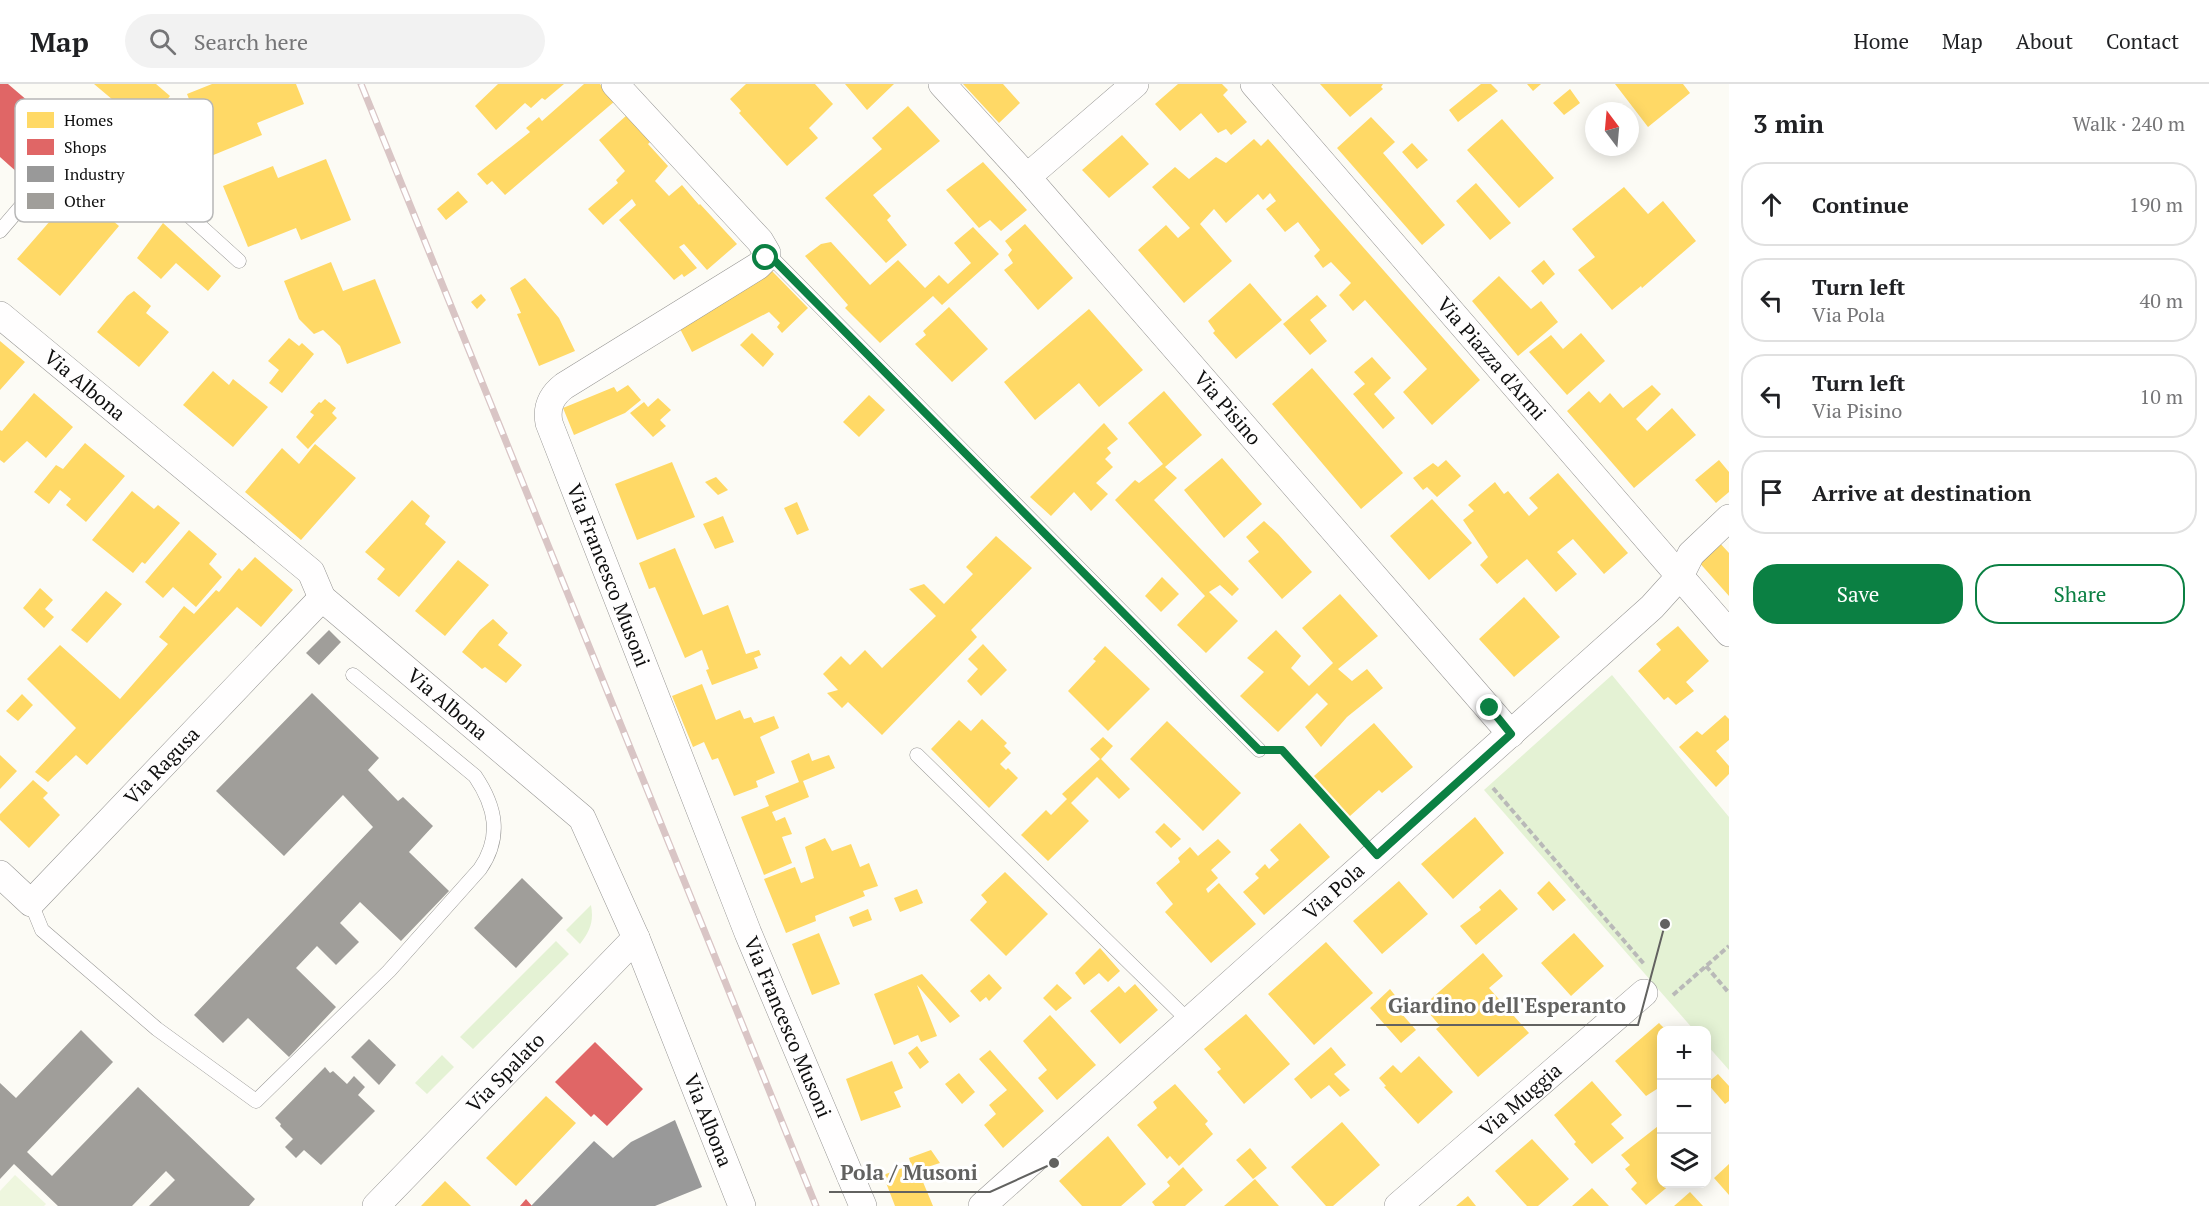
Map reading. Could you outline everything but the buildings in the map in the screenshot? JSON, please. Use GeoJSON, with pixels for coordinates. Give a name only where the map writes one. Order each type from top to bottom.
{"type":"FeatureCollection","features":[{"type":"Feature","properties":{"kind":"street"},"geometry":{"type":"LineString","coordinates":[[615,84],[760,241],[767,253]]}},
{"type":"Feature","properties":{"kind":"street","name":"Via Pisino"},"geometry":{"type":"LineString","coordinates":[[942,84],[1027,177],[1511,734]]}},
{"type":"Feature","properties":{"kind":"street"},"geometry":{"type":"LineString","coordinates":[[1027,177],[1135,84]]}},
{"type":"Feature","properties":{"kind":"street","name":"Via Piazza d'Armi"},"geometry":{"type":"LineString","coordinates":[[1254,84],[1729,633]]}},
{"type":"Feature","properties":{"kind":"street","name":"Via Francesco Musoni"},"geometry":{"type":"LineString","coordinates":[[767,253],[766,258],[758,266],[564,386],[555,393],[547,412],[549,423],[748,933],[864,1206]]}},
{"type":"Feature","properties":{"kind":"street","name":"Via Albona"},"geometry":{"type":"LineString","coordinates":[[0,315],[311,572],[322,598],[582,818],[636,939],[742,1206]]}},
{"type":"Feature","properties":{"kind":"street","name":"Via Pola"},"geometry":{"type":"LineString","coordinates":[[982,1206],[1652,607],[1680,576],[1691,554],[1729,518]]}},
{"type":"Feature","properties":{"kind":"street","name":"Via Ragusa"},"geometry":{"type":"LineString","coordinates":[[31,903],[322,598]]}},
{"type":"Feature","properties":{"kind":"street"},"geometry":{"type":"LineString","coordinates":[[0,874],[31,903]]}},
{"type":"Feature","properties":{"kind":"street","name":"Via Spalato"},"geometry":{"type":"LineString","coordinates":[[376,1206],[636,939]]}},
{"type":"Feature","properties":{"kind":"street","name":"Via Muggia"},"geometry":{"type":"LineString","coordinates":[[1398,1206],[1653,984]]}},
{"type":"Feature","properties":{"kind":"lane"},"geometry":{"type":"LineString","coordinates":[[0,231],[15,214]]}},
{"type":"Feature","properties":{"kind":"lane"},"geometry":{"type":"LineString","coordinates":[[197,222],[240,261]]}},
{"type":"Feature","properties":{"kind":"lane"},"geometry":{"type":"LineString","coordinates":[[767,253],[1259,750]]}},
{"type":"Feature","properties":{"kind":"lane"},"geometry":{"type":"LineString","coordinates":[[31,903],[42,930],[157,1029],[256,1101],[389,971],[480,869],[489,856],[494,839],[490,806],[475,776],[353,675]]}},
{"type":"Feature","properties":{"kind":"lane"},"geometry":{"type":"LineString","coordinates":[[917,755],[1190,1022]]}},
{"type":"Feature","properties":{"kind":"path"},"geometry":{"type":"LineString","coordinates":[[1259,750],[1282,750],[1377,855]]}},
{"type":"Feature","properties":{"kind":"path"},"geometry":{"type":"LineString","coordinates":[[1474,767],[1653,984],[1672,996],[1729,946]]}},
{"type":"Feature","properties":{"kind":"path"},"geometry":{"type":"LineString","coordinates":[[1706,966],[1729,993]]}},
{"type":"Feature","properties":{"kind":"green space"},"geometry":{"type":"Polygon","coordinates":[[[1612,675],[1729,817],[1729,1070],[1711,1050],[1711,1026],[1690,1026],[1484,790],[1612,675]]]}},
{"type":"Feature","properties":{"kind":"green space"},"geometry":{"type":"Polygon","coordinates":[[[591,905],[590,926],[580,944],[566,930],[591,905]]]}},
{"type":"Feature","properties":{"kind":"green space"},"geometry":{"type":"Polygon","coordinates":[[[556,941],[569,954],[473,1049],[460,1037],[556,941]]]}},
{"type":"Feature","properties":{"kind":"green space"},"geometry":{"type":"Polygon","coordinates":[[[442,1055],[454,1067],[427,1094],[415,1083],[442,1055]]]}},
{"type":"Feature","properties":{"kind":"green space"},"geometry":{"type":"Polygon","coordinates":[[[15,1175],[46,1204],[44,1206],[0,1206],[0,1191],[15,1175]]]}},
{"type":"Feature","properties":{"kind":"railway"},"geometry":{"type":"LineString","coordinates":[[361,84],[816,1206]]}},
{"type":"Feature","properties":{"kind":"place","name":"Giardino dell'Esperanto"},"geometry":{"type":"Point","coordinates":[1665,924]}},
{"type":"Feature","properties":{"kind":"place","name":"Pola / Musoni"},"geometry":{"type":"Point","coordinates":[1054,1163]}},
{"type":"Feature","properties":{"kind":"route"},"geometry":{"type":"LineString","coordinates":[[766,258],[767,253],[1259,750],[1282,750],[1377,855],[1511,734],[1490,708]]}}]}
